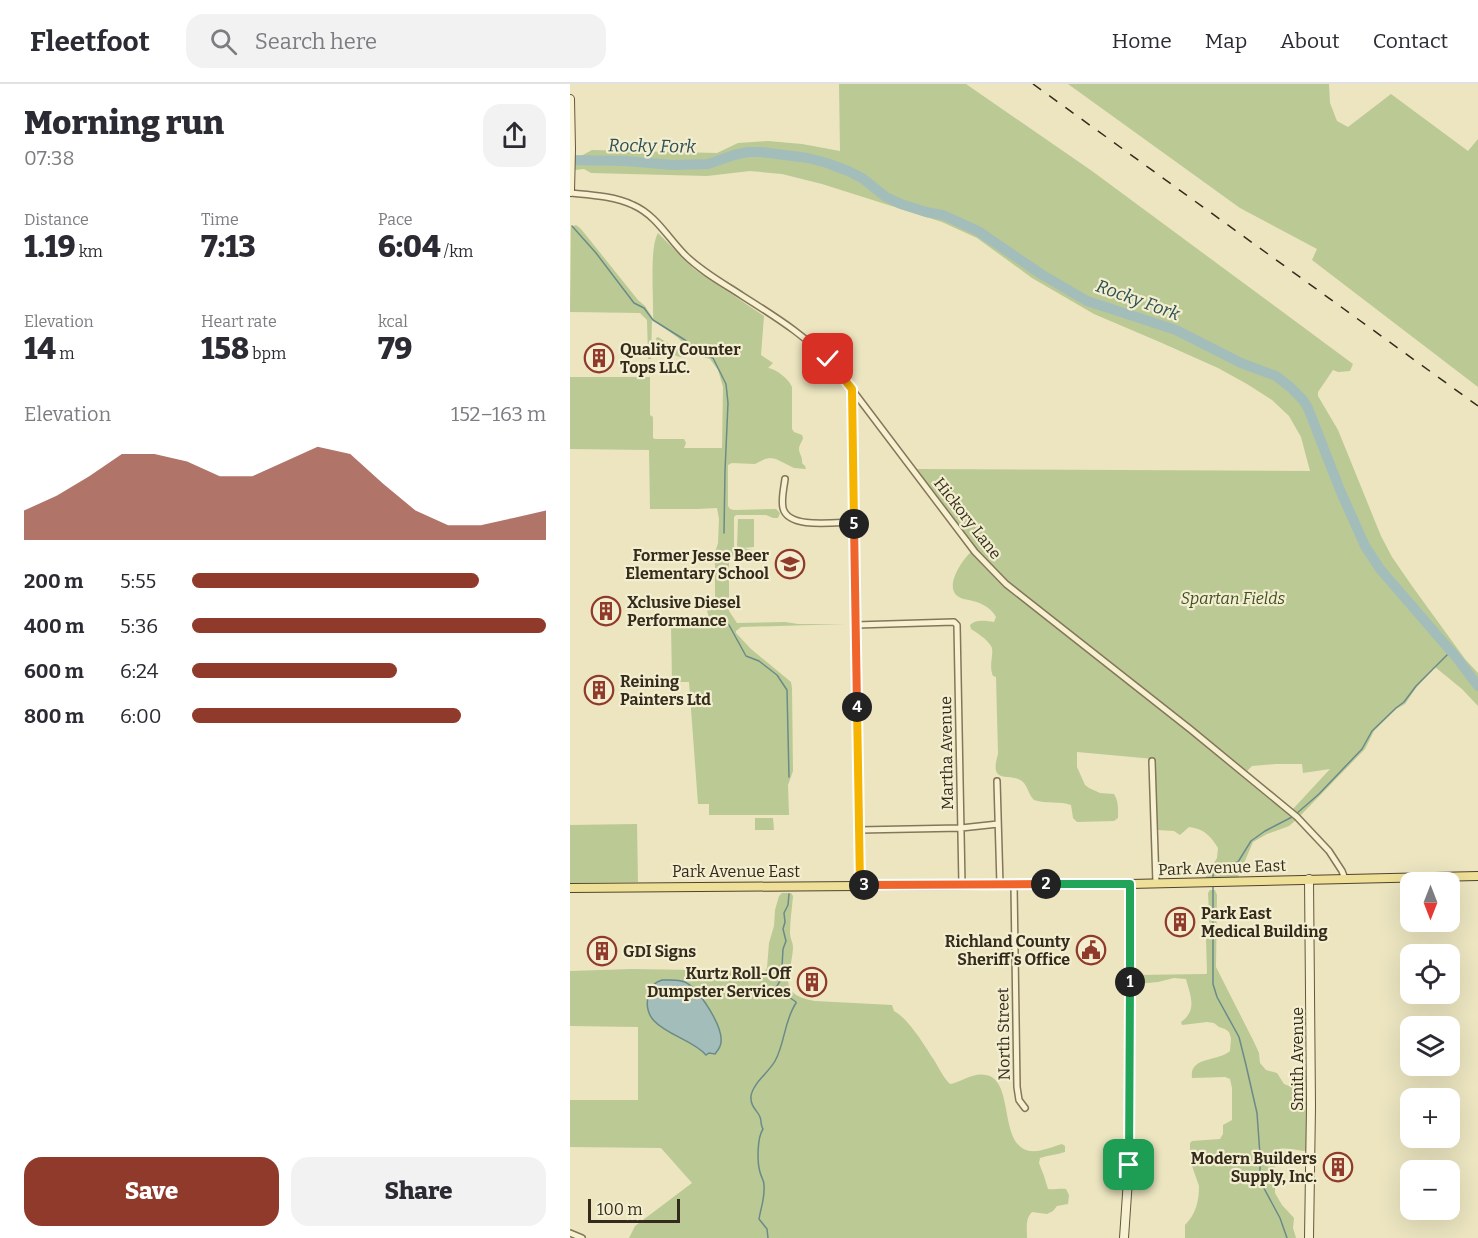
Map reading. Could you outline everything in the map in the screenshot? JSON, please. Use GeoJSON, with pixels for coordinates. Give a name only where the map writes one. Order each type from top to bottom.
{"type":"FeatureCollection","features":[{"type":"Feature","properties":{"kind":"main road","name":"Park Avenue East"},"geometry":{"type":"LineString","coordinates":[[570,888],[1156,884],[1478,876]]}},
{"type":"Feature","properties":{"kind":"street"},"geometry":{"type":"LineString","coordinates":[[570,99],[570,192]]}},
{"type":"Feature","properties":{"kind":"street","name":"Hickory Lane"},"geometry":{"type":"LineString","coordinates":[[570,192],[619,200],[646,212],[685,255],[702,269],[818,349],[852,389],[965,539],[995,574],[1298,817],[1329,850],[1345,879]]}},
{"type":"Feature","properties":{"kind":"street"},"geometry":{"type":"LineString","coordinates":[[852,389],[860,885]]}},
{"type":"Feature","properties":{"kind":"street"},"geometry":{"type":"LineString","coordinates":[[785,479],[783,509],[792,519],[804,523],[854,522]]}},
{"type":"Feature","properties":{"kind":"street","name":"Martha Avenue"},"geometry":{"type":"LineString","coordinates":[[856,625],[954,622],[957,624],[962,885]]}},
{"type":"Feature","properties":{"kind":"street"},"geometry":{"type":"LineString","coordinates":[[1152,761],[1156,884]]}},
{"type":"Feature","properties":{"kind":"street"},"geometry":{"type":"LineString","coordinates":[[997,781],[1000,885]]}},
{"type":"Feature","properties":{"kind":"street"},"geometry":{"type":"LineString","coordinates":[[859,830],[961,828],[998,824]]}},
{"type":"Feature","properties":{"kind":"street","name":"Smith Avenue"},"geometry":{"type":"LineString","coordinates":[[1308,1238],[1311,1106],[1309,879]]}},
{"type":"Feature","properties":{"kind":"street"},"geometry":{"type":"LineString","coordinates":[[1124,1238],[1129,1165],[1130,884]]}},
{"type":"Feature","properties":{"kind":"street","name":"North Street"},"geometry":{"type":"LineString","coordinates":[[1014,885],[1017,1087],[1020,1100],[1025,1108]]}},
{"type":"Feature","properties":{"kind":"street"},"geometry":{"type":"LineString","coordinates":[[570,1233],[582,1238]]}},
{"type":"Feature","properties":{"kind":"green space","name":"Spartan Fields"},"geometry":{"type":"Polygon","coordinates":[[[839,84],[966,84],[1092,171],[1353,364],[1350,371],[1333,370],[1318,392],[1318,396],[1338,430],[1381,536],[1392,557],[1465,659],[1478,673],[1478,706],[1462,689],[1435,667],[1405,704],[1396,709],[1374,731],[1365,749],[1300,816],[1293,809],[1330,769],[1303,773],[1302,764],[1276,764],[1252,766],[1247,771],[1007,581],[971,541],[917,469],[1310,471],[1301,437],[1289,416],[1272,400],[1218,368],[1094,314],[1032,278],[977,238],[942,222],[822,184],[782,174],[750,171],[707,176],[591,173],[584,169],[575,170],[575,156],[581,156],[592,150],[717,153],[738,143],[768,141],[840,151],[839,84]]]}},
{"type":"Feature","properties":{"kind":"green space"},"geometry":{"type":"Polygon","coordinates":[[[1068,84],[1329,84],[1330,103],[1337,121],[1348,127],[1391,94],[1468,151],[1478,139],[1478,387],[1312,260],[1317,249],[1240,208],[1068,84]]]}},
{"type":"Feature","properties":{"kind":"green space"},"geometry":{"type":"Polygon","coordinates":[[[576,225],[652,317],[651,359],[648,359],[647,320],[640,313],[570,312],[571,227],[576,225]]]}},
{"type":"Feature","properties":{"kind":"green space"},"geometry":{"type":"Polygon","coordinates":[[[658,233],[694,269],[764,316],[761,355],[773,363],[768,368],[782,375],[792,387],[792,429],[803,438],[799,451],[806,469],[794,468],[770,458],[755,464],[732,463],[728,465],[728,506],[730,509],[776,509],[780,513],[778,518],[766,515],[736,515],[734,517],[734,546],[737,548],[738,519],[754,519],[754,547],[743,548],[752,550],[751,559],[729,556],[729,611],[737,623],[846,624],[741,627],[736,631],[751,649],[791,682],[793,771],[788,785],[789,815],[709,815],[709,804],[698,804],[689,682],[672,682],[671,624],[710,621],[707,611],[715,599],[715,553],[718,543],[719,519],[717,508],[650,509],[649,450],[570,449],[570,377],[650,377],[650,415],[653,417],[653,438],[684,439],[686,443],[684,448],[722,448],[723,387],[718,370],[710,359],[695,355],[677,337],[653,320],[653,262],[658,233]]]}},
{"type":"Feature","properties":{"kind":"green space"},"geometry":{"type":"Polygon","coordinates":[[[658,337],[685,354],[685,357],[674,355],[667,350],[657,342],[658,337]]]}},
{"type":"Feature","properties":{"kind":"green space"},"geometry":{"type":"Polygon","coordinates":[[[971,552],[1003,586],[1243,775],[1296,820],[1289,826],[1253,842],[1238,877],[1205,878],[1217,858],[1218,848],[1209,836],[1199,829],[1189,827],[1180,835],[1174,831],[1157,830],[1154,759],[1077,752],[1077,767],[1085,785],[1100,793],[1114,794],[1118,818],[1114,821],[1077,822],[1073,818],[1071,805],[1034,800],[1019,779],[999,775],[996,771],[998,754],[996,677],[993,676],[991,667],[992,649],[982,636],[971,629],[970,625],[978,621],[994,622],[996,617],[991,610],[977,602],[959,597],[953,587],[959,567],[971,552]]]}},
{"type":"Feature","properties":{"kind":"green space"},"geometry":{"type":"Polygon","coordinates":[[[755,818],[773,818],[774,830],[755,830],[755,818]]]}},
{"type":"Feature","properties":{"kind":"green space"},"geometry":{"type":"Polygon","coordinates":[[[637,824],[638,882],[570,883],[570,825],[637,824]]]}},
{"type":"Feature","properties":{"kind":"green space"},"geometry":{"type":"Polygon","coordinates":[[[1210,890],[1215,890],[1217,895],[1216,967],[1254,1042],[1260,1063],[1266,1070],[1277,1073],[1284,1084],[1289,1086],[1303,1070],[1307,1070],[1307,1151],[1284,1148],[1276,1150],[1275,1153],[1275,1193],[1294,1218],[1293,1228],[1296,1238],[1185,1238],[1185,1225],[1194,1212],[1199,1192],[1190,1160],[1190,1143],[1220,1139],[1223,1134],[1223,1125],[1232,1120],[1230,1079],[1225,1077],[1192,1078],[1192,1071],[1200,1063],[1230,1051],[1231,1038],[1229,1032],[1214,1023],[1182,1025],[1181,1022],[1190,1012],[1191,1007],[1191,996],[1186,979],[1174,978],[1137,984],[1136,977],[1137,975],[1207,973],[1206,938],[1210,934],[1208,893],[1210,890]]]}},
{"type":"Feature","properties":{"kind":"green space"},"geometry":{"type":"Polygon","coordinates":[[[782,893],[791,893],[793,896],[790,933],[793,947],[788,982],[794,994],[815,1001],[892,1005],[894,1011],[916,1033],[950,1084],[981,1074],[995,1079],[1001,1088],[1014,1138],[1020,1147],[1034,1151],[1062,1144],[1065,1146],[1065,1152],[1040,1158],[1039,1163],[1048,1189],[1066,1189],[1069,1195],[1068,1204],[1057,1206],[1047,1214],[1032,1212],[1027,1221],[1027,1238],[629,1238],[635,1226],[692,1183],[661,1148],[570,1147],[570,1100],[638,1100],[638,1027],[570,1026],[570,971],[632,969],[765,971],[775,910],[782,893]]]}},
{"type":"Feature","properties":{"kind":"water"},"geometry":{"type":"Polygon","coordinates":[[[662,980],[685,982],[703,1000],[721,1035],[721,1042],[715,1054],[706,1055],[657,1024],[650,1016],[647,1006],[649,993],[657,982],[662,980]]]}},
{"type":"Feature","properties":{"kind":"waterway","name":"Rocky Fork"},"geometry":{"type":"LineString","coordinates":[[570,160],[673,165],[708,164],[734,155],[761,152],[808,158],[827,163],[862,178],[886,197],[901,204],[943,215],[978,231],[1041,274],[1087,301],[1176,330],[1241,363],[1276,376],[1290,387],[1308,408],[1365,546],[1380,569],[1478,686]]}},
{"type":"Feature","properties":{"kind":"waterway"},"geometry":{"type":"LineString","coordinates":[[572,226],[634,303],[644,308],[653,320]]}},
{"type":"Feature","properties":{"kind":"waterway"},"geometry":{"type":"LineString","coordinates":[[653,320],[685,340],[699,352],[713,358],[726,384],[728,403],[724,533]]}},
{"type":"Feature","properties":{"kind":"waterway"},"geometry":{"type":"LineString","coordinates":[[729,625],[746,656],[759,661],[777,675],[787,690],[789,777]]}},
{"type":"Feature","properties":{"kind":"waterway"},"geometry":{"type":"LineString","coordinates":[[1296,814],[1319,794],[1362,749],[1372,731],[1404,702],[1416,686],[1451,651]]}},
{"type":"Feature","properties":{"kind":"waterway"},"geometry":{"type":"LineString","coordinates":[[1213,877],[1215,868],[1238,862],[1251,841],[1292,817]]}},
{"type":"Feature","properties":{"kind":"waterway"},"geometry":{"type":"LineString","coordinates":[[1213,885],[1213,984],[1217,997],[1239,1037],[1257,1113],[1260,1181],[1280,1218],[1287,1238]]}},
{"type":"Feature","properties":{"kind":"waterway"},"geometry":{"type":"LineString","coordinates":[[768,1238],[767,1229],[759,1219],[764,1182],[760,1174],[758,1150],[763,1129],[751,1096],[752,1091],[775,1061],[789,1017],[796,1003],[777,986],[784,974],[783,949],[786,941],[783,929],[789,894]]}},
{"type":"Feature","properties":{"kind":"railway"},"geometry":{"type":"LineString","coordinates":[[1033,84],[1478,406]]}},
{"type":"Feature","properties":{"kind":"place","name":"Quality Counter Tops LLC."},"geometry":{"type":"Point","coordinates":[599,358]}},
{"type":"Feature","properties":{"kind":"place","name":"Former Jesse Beer Elementary School"},"geometry":{"type":"Point","coordinates":[790,564]}},
{"type":"Feature","properties":{"kind":"place","name":"Xclusive Diesel Performance"},"geometry":{"type":"Point","coordinates":[606,611]}},
{"type":"Feature","properties":{"kind":"place","name":"Reining Painters Ltd"},"geometry":{"type":"Point","coordinates":[599,690]}},
{"type":"Feature","properties":{"kind":"place","name":"Park East Medical Building"},"geometry":{"type":"Point","coordinates":[1180,922]}},
{"type":"Feature","properties":{"kind":"place","name":"Richland County Sheriff's Office"},"geometry":{"type":"Point","coordinates":[1091,950]}},
{"type":"Feature","properties":{"kind":"place","name":"GDI Signs"},"geometry":{"type":"Point","coordinates":[602,951]}},
{"type":"Feature","properties":{"kind":"place","name":"Kurtz Roll-Off Dumpster Services"},"geometry":{"type":"Point","coordinates":[812,982]}},
{"type":"Feature","properties":{"kind":"place","name":"Modern Builders Supply, Inc."},"geometry":{"type":"Point","coordinates":[1338,1167]}},
{"type":"Feature","properties":{"kind":"route"},"geometry":{"type":"LineString","coordinates":[[828,359],[852,389],[860,885],[1130,884],[1129,1165]]}}]}
